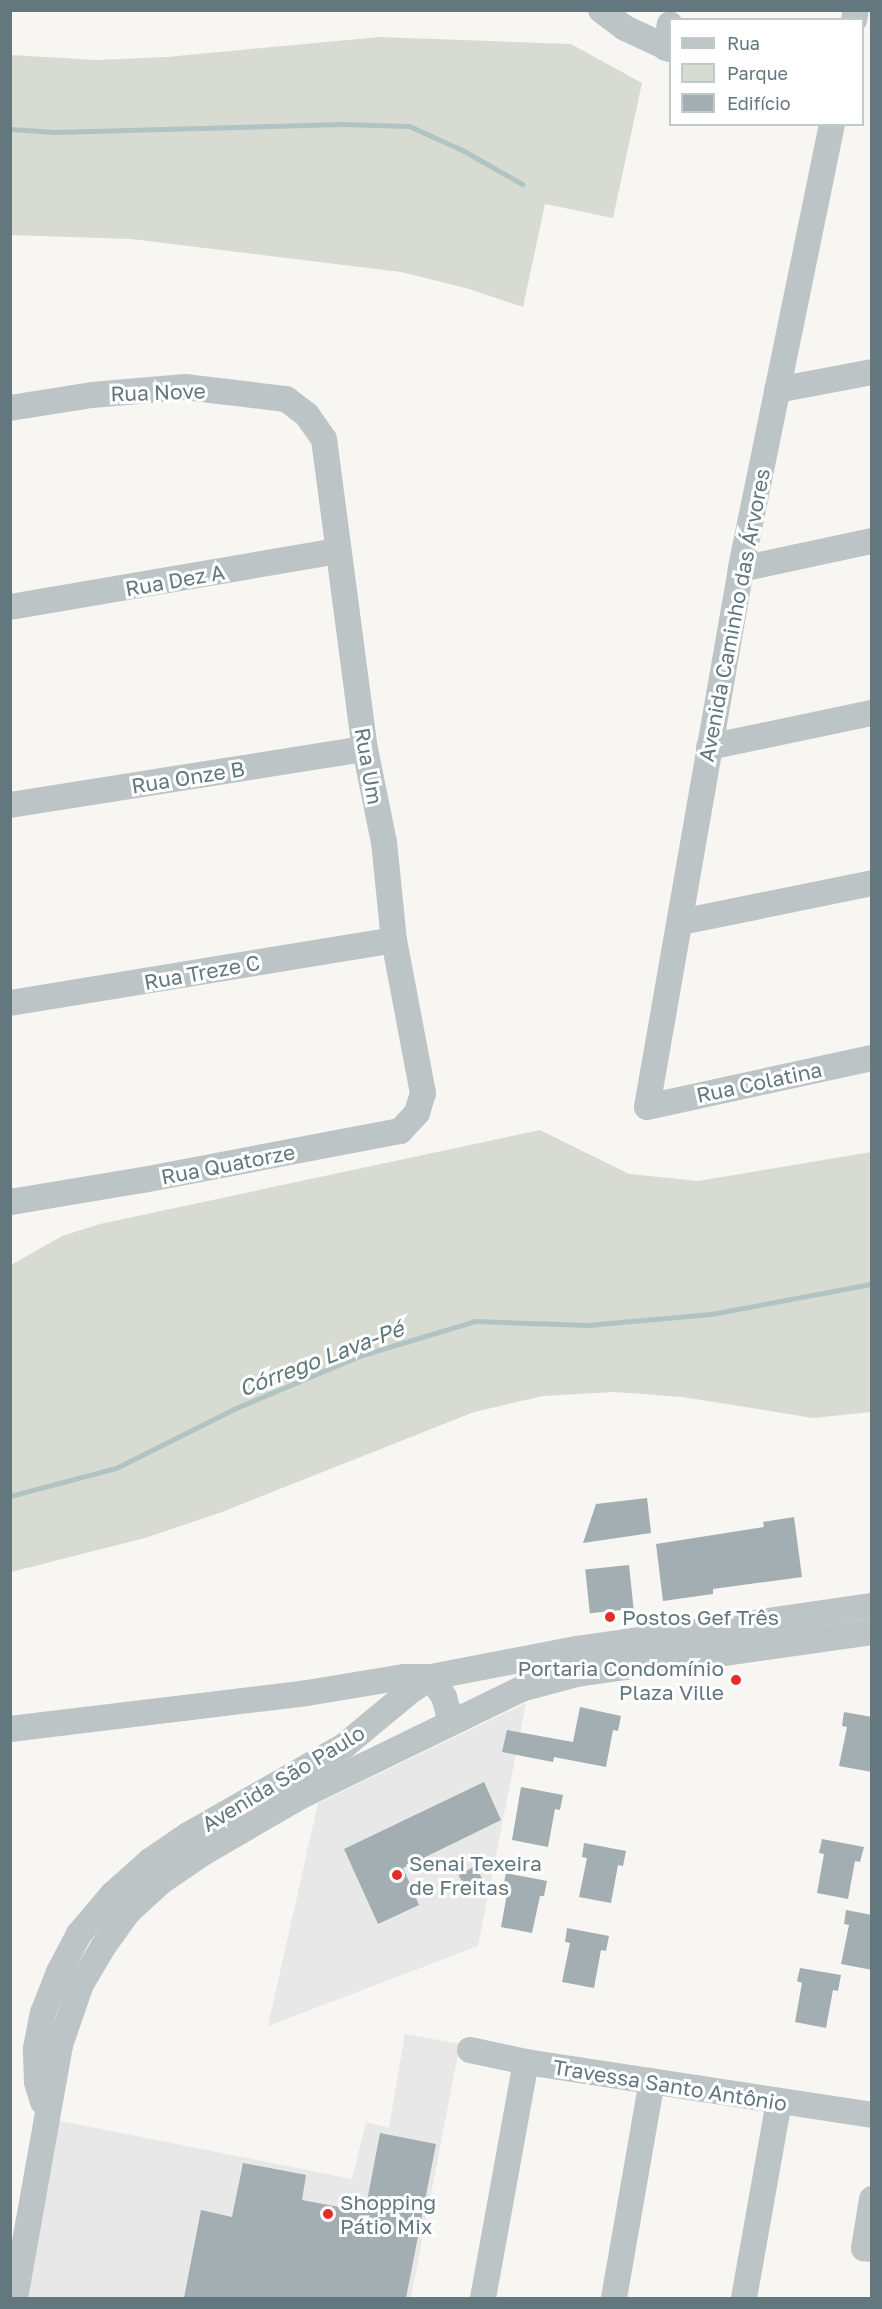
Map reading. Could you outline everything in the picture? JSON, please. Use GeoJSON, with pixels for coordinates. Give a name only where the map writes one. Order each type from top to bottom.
{"type":"FeatureCollection","features":[{"type":"Feature","properties":{"kind":"street"},"geometry":{"type":"LineString","coordinates":[[601,10],[625,28],[669,35]]}},
{"type":"Feature","properties":{"kind":"street","name":"Avenida Caminho das Árvores"},"geometry":{"type":"LineString","coordinates":[[646,1107],[681,922],[741,569],[832,126]]}},
{"type":"Feature","properties":{"kind":"street"},"geometry":{"type":"LineString","coordinates":[[777,390],[872,372]]}},
{"type":"Feature","properties":{"kind":"street","name":"Rua Nove"},"geometry":{"type":"LineString","coordinates":[[10,408],[92,395],[185,387],[286,399],[307,415],[324,439]]}},
{"type":"Feature","properties":{"kind":"street","name":"Rua Um"},"geometry":{"type":"LineString","coordinates":[[324,439],[365,749],[384,842],[394,940],[423,1093]]}},
{"type":"Feature","properties":{"kind":"street"},"geometry":{"type":"LineString","coordinates":[[741,569],[872,542]]}},
{"type":"Feature","properties":{"kind":"street","name":"Rua Dez A"},"geometry":{"type":"LineString","coordinates":[[10,607],[338,551]]}},
{"type":"Feature","properties":{"kind":"street"},"geometry":{"type":"LineString","coordinates":[[709,747],[872,712]]}},
{"type":"Feature","properties":{"kind":"street","name":"Rua Onze B"},"geometry":{"type":"LineString","coordinates":[[10,805],[365,749]]}},
{"type":"Feature","properties":{"kind":"street"},"geometry":{"type":"LineString","coordinates":[[681,922],[872,883]]}},
{"type":"Feature","properties":{"kind":"street","name":"Rua Treze C"},"geometry":{"type":"LineString","coordinates":[[10,1003],[394,940]]}},
{"type":"Feature","properties":{"kind":"street","name":"Rua Colatina"},"geometry":{"type":"LineString","coordinates":[[646,1107],[872,1058]]}},
{"type":"Feature","properties":{"kind":"street","name":"Rua Quatorze"},"geometry":{"type":"LineString","coordinates":[[10,1202],[142,1180],[400,1131],[417,1113],[423,1093]]}},
{"type":"Feature","properties":{"kind":"street","name":"Avenida São Paulo"},"geometry":{"type":"LineString","coordinates":[[46,2111],[37,2082],[36,2048],[43,2013],[59,1972],[79,1934],[112,1895],[150,1861],[188,1835],[344,1746],[409,1692],[431,1677],[577,1649],[872,1606]]}},
{"type":"Feature","properties":{"kind":"street","name":"Avenida São Paulo"},"geometry":{"type":"LineString","coordinates":[[15,2298],[46,2111],[60,2045],[81,1984],[103,1947],[128,1912],[162,1881],[202,1853],[301,1796],[521,1689],[577,1674],[872,1632]]}},
{"type":"Feature","properties":{"kind":"street"},"geometry":{"type":"LineString","coordinates":[[10,1729],[307,1693],[389,1678],[431,1677],[444,1697],[449,1714],[447,1723]]}},
{"type":"Feature","properties":{"kind":"street"},"geometry":{"type":"LineString","coordinates":[[349,1685],[363,1693],[384,1714],[400,1738],[412,1744]]}},
{"type":"Feature","properties":{"kind":"street","name":"Travessa Santo Antônio"},"geometry":{"type":"LineString","coordinates":[[470,2050],[526,2062],[872,2115]]}},
{"type":"Feature","properties":{"kind":"street"},"geometry":{"type":"LineString","coordinates":[[483,2298],[526,2062]]}},
{"type":"Feature","properties":{"kind":"street"},"geometry":{"type":"LineString","coordinates":[[614,2298],[652,2081]]}},
{"type":"Feature","properties":{"kind":"street"},"geometry":{"type":"LineString","coordinates":[[744,2298],[779,2102]]}},
{"type":"Feature","properties":{"kind":"street"},"geometry":{"type":"LineString","coordinates":[[868,2249],[872,2199]]}},
{"type":"Feature","properties":{"kind":"shaded area","name":"Senai Texeira de Freitas"},"geometry":{"type":"Polygon","coordinates":[[[526,1703],[478,1946],[268,2026],[318,1803],[526,1703]]]}},
{"type":"Feature","properties":{"kind":"shaded area"},"geometry":{"type":"Polygon","coordinates":[[[405,2034],[460,2044],[411,2298],[21,2298],[56,2120],[352,2179],[366,2122],[389,2128],[405,2034]]]}},
{"type":"Feature","properties":{"kind":"green space"},"geometry":{"type":"Polygon","coordinates":[[[379,37],[571,44],[642,83],[613,218],[545,204],[523,307],[466,288],[401,272],[131,239],[11,235],[11,55],[96,60],[167,57],[379,37]]]}},
{"type":"Feature","properties":{"kind":"green space"},"geometry":{"type":"Polygon","coordinates":[[[540,1130],[629,1174],[698,1181],[871,1152],[871,1412],[813,1418],[683,1397],[614,1392],[543,1396],[474,1412],[222,1512],[145,1538],[11,1572],[11,1265],[62,1236],[100,1224],[540,1130]]]}},
{"type":"Feature","properties":{"kind":"building"},"geometry":{"type":"Polygon","coordinates":[[[647,1498],[651,1533],[583,1543],[596,1504],[647,1498]]]}},
{"type":"Feature","properties":{"kind":"building"},"geometry":{"type":"Polygon","coordinates":[[[794,1517],[802,1577],[713,1589],[713,1594],[663,1601],[656,1544],[764,1527],[763,1522],[794,1517]]]}},
{"type":"Feature","properties":{"kind":"building"},"geometry":{"type":"Polygon","coordinates":[[[629,1565],[634,1609],[590,1613],[585,1570],[629,1565]]]}},
{"type":"Feature","properties":{"kind":"building"},"geometry":{"type":"Polygon","coordinates":[[[580,1707],[621,1716],[618,1731],[613,1730],[606,1767],[554,1757],[553,1762],[502,1752],[507,1730],[573,1742],[580,1707]]]}},
{"type":"Feature","properties":{"kind":"building"},"geometry":{"type":"Polygon","coordinates":[[[844,1712],[872,1717],[872,1772],[839,1766],[847,1727],[842,1726],[844,1712]]]}},
{"type":"Feature","properties":{"kind":"building"},"geometry":{"type":"Polygon","coordinates":[[[484,1782],[501,1820],[403,1868],[419,1905],[378,1924],[344,1849],[484,1782]]]}},
{"type":"Feature","properties":{"kind":"building"},"geometry":{"type":"Polygon","coordinates":[[[521,1787],[563,1795],[560,1810],[555,1809],[548,1847],[512,1840],[521,1787]]]}},
{"type":"Feature","properties":{"kind":"building"},"geometry":{"type":"Polygon","coordinates":[[[822,1839],[864,1847],[860,1862],[855,1861],[848,1899],[817,1893],[824,1854],[819,1853],[822,1839]]]}},
{"type":"Feature","properties":{"kind":"building"},"geometry":{"type":"Polygon","coordinates":[[[584,1843],[626,1851],[623,1866],[618,1865],[611,1903],[579,1897],[587,1858],[582,1857],[584,1843]]]}},
{"type":"Feature","properties":{"kind":"building"},"geometry":{"type":"Polygon","coordinates":[[[475,1866],[483,1880],[467,1889],[459,1876],[475,1866]]]}},
{"type":"Feature","properties":{"kind":"building"},"geometry":{"type":"Polygon","coordinates":[[[506,1873],[547,1881],[544,1896],[540,1896],[532,1933],[501,1927],[508,1888],[503,1887],[506,1873]]]}},
{"type":"Feature","properties":{"kind":"building"},"geometry":{"type":"Polygon","coordinates":[[[846,1910],[872,1915],[872,1970],[841,1964],[849,1925],[844,1924],[846,1910]]]}},
{"type":"Feature","properties":{"kind":"building"},"geometry":{"type":"Polygon","coordinates":[[[567,1928],[609,1936],[606,1951],[601,1950],[594,1988],[562,1982],[570,1943],[565,1942],[567,1928]]]}},
{"type":"Feature","properties":{"kind":"building"},"geometry":{"type":"Polygon","coordinates":[[[800,1968],[841,1975],[838,1991],[833,1990],[826,2028],[795,2022],[802,1983],[797,1981],[800,1968]]]}},
{"type":"Feature","properties":{"kind":"building","name":"Shopping Pátio Mix"},"geometry":{"type":"Polygon","coordinates":[[[380,2133],[436,2144],[406,2298],[184,2298],[201,2210],[232,2217],[243,2163],[306,2175],[302,2200],[365,2212],[380,2133]]]}},
{"type":"Feature","properties":{"kind":"waterway"},"geometry":{"type":"LineString","coordinates":[[10,129],[55,132],[341,124],[409,126],[464,151],[522,184]]}},
{"type":"Feature","properties":{"kind":"waterway","name":"Córrego Lava-Pé"},"geometry":{"type":"LineString","coordinates":[[10,1496],[116,1468],[236,1408],[359,1356],[475,1321],[588,1325],[711,1314],[872,1284]]}},
{"type":"Feature","properties":{"kind":"place","name":"Postos Gef Três"},"geometry":{"type":"Point","coordinates":[610,1617]}},
{"type":"Feature","properties":{"kind":"place","name":"Portaria Condomínio Plaza Ville"},"geometry":{"type":"Point","coordinates":[736,1680]}},
{"type":"Feature","properties":{"kind":"place","name":"Senai Texeira de Freitas"},"geometry":{"type":"Point","coordinates":[397,1875]}},
{"type":"Feature","properties":{"kind":"place","name":"Shopping Pátio Mix"},"geometry":{"type":"Point","coordinates":[328,2214]}}]}
